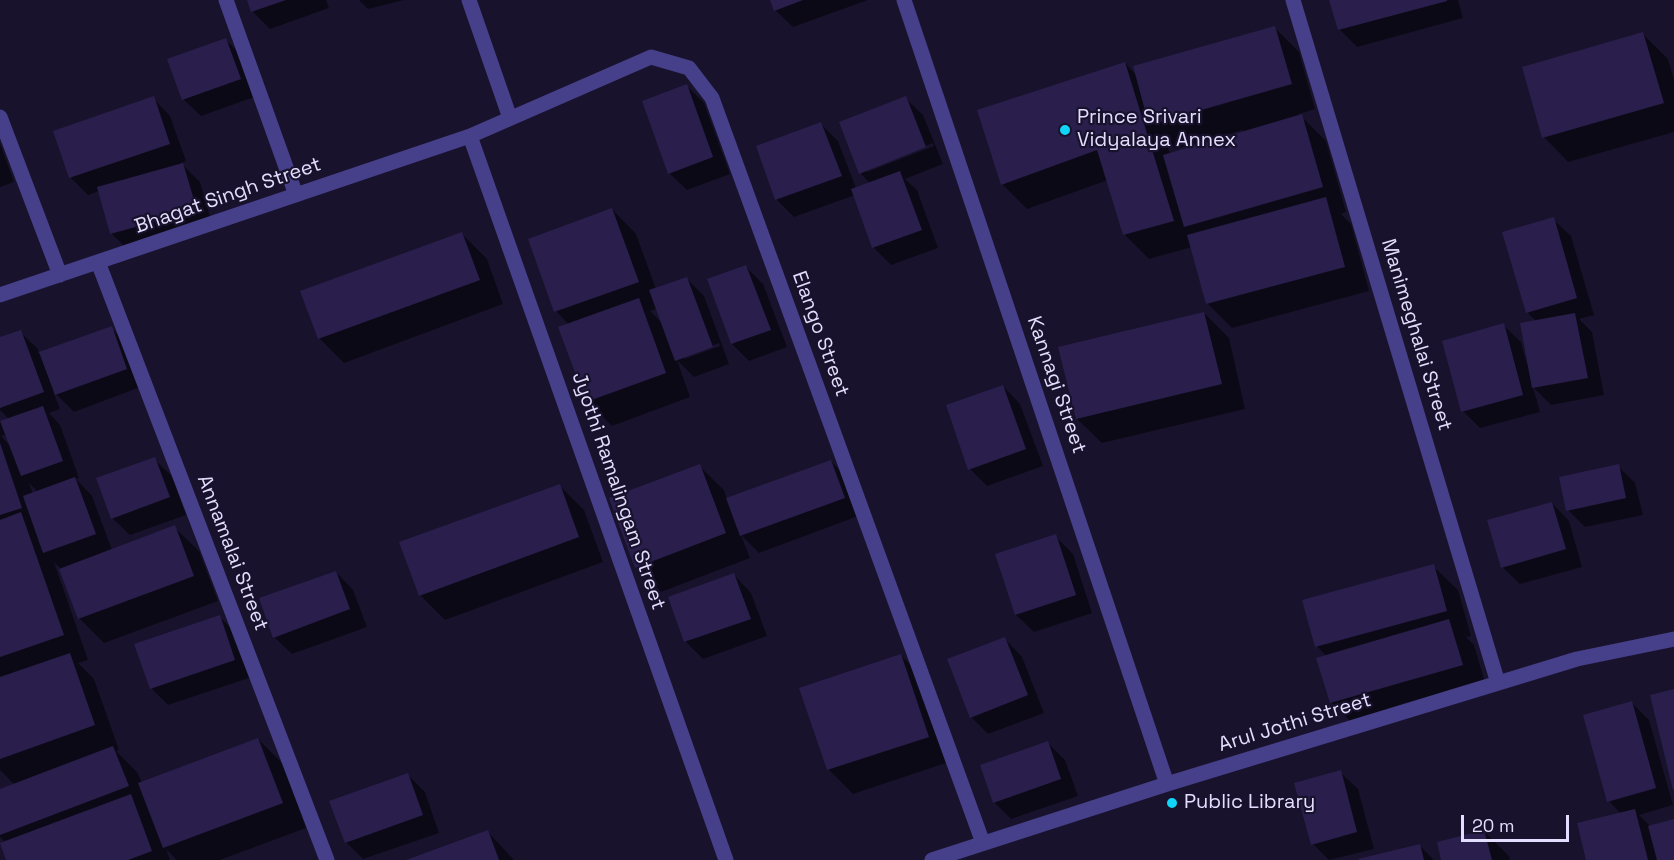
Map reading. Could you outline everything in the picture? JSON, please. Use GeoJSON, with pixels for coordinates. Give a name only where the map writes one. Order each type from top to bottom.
{"type":"FeatureCollection","features":[{"type":"Feature","properties":{"kind":"street"},"geometry":{"type":"LineString","coordinates":[[226,0],[296,195]]}},
{"type":"Feature","properties":{"kind":"street"},"geometry":{"type":"LineString","coordinates":[[469,0],[510,118]]}},
{"type":"Feature","properties":{"kind":"street","name":"Kannagi Street"},"geometry":{"type":"LineString","coordinates":[[904,0],[1167,784]]}},
{"type":"Feature","properties":{"kind":"street","name":"Manimeghalai Street"},"geometry":{"type":"LineString","coordinates":[[1293,0],[1498,683]]}},
{"type":"Feature","properties":{"kind":"street","name":"Elango Street"},"geometry":{"type":"LineString","coordinates":[[470,136],[651,57],[689,68],[712,98],[983,843]]}},
{"type":"Feature","properties":{"kind":"street"},"geometry":{"type":"LineString","coordinates":[[0,117],[60,275]]}},
{"type":"Feature","properties":{"kind":"street","name":"Bhagat Singh Street"},"geometry":{"type":"LineString","coordinates":[[0,295],[470,136]]}},
{"type":"Feature","properties":{"kind":"street","name":"Jyothi Ramalingam Street"},"geometry":{"type":"LineString","coordinates":[[470,136],[726,860]]}},
{"type":"Feature","properties":{"kind":"street","name":"Annamalai Street"},"geometry":{"type":"LineString","coordinates":[[98,262],[327,860]]}},
{"type":"Feature","properties":{"kind":"street","name":"Arul Jothi Street"},"geometry":{"type":"LineString","coordinates":[[932,860],[1167,784],[1577,659],[1674,639]]}},
{"type":"Feature","properties":{"kind":"building"},"geometry":{"type":"Polygon","coordinates":[[[247,0],[286,0],[251,12],[247,0]]]}},
{"type":"Feature","properties":{"kind":"building"},"geometry":{"type":"Polygon","coordinates":[[[770,0],[803,0],[774,11],[770,0]]]}},
{"type":"Feature","properties":{"kind":"building"},"geometry":{"type":"Polygon","coordinates":[[[1329,0],[1447,0],[1447,1],[1338,30],[1329,0]]]}},
{"type":"Feature","properties":{"kind":"building"},"geometry":{"type":"Polygon","coordinates":[[[1275,26],[1292,84],[1149,125],[1133,66],[1275,26]]]}},
{"type":"Feature","properties":{"kind":"building"},"geometry":{"type":"Polygon","coordinates":[[[1643,32],[1664,103],[1542,138],[1522,67],[1643,32]]]}},
{"type":"Feature","properties":{"kind":"building"},"geometry":{"type":"Polygon","coordinates":[[[226,38],[241,79],[182,100],[167,59],[226,38]]]}},
{"type":"Feature","properties":{"kind":"building","name":"Prince Srivari Vidyalaya Annex"},"geometry":{"type":"Polygon","coordinates":[[[1125,62],[1174,221],[1123,235],[1097,150],[1001,185],[977,110],[1125,62]]]}},
{"type":"Feature","properties":{"kind":"building"},"geometry":{"type":"Polygon","coordinates":[[[687,84],[713,157],[668,174],[642,101],[687,84]]]}},
{"type":"Feature","properties":{"kind":"building"},"geometry":{"type":"Polygon","coordinates":[[[154,96],[170,144],[69,178],[53,131],[154,96]]]}},
{"type":"Feature","properties":{"kind":"building"},"geometry":{"type":"Polygon","coordinates":[[[906,96],[926,147],[859,174],[839,122],[906,96]]]}},
{"type":"Feature","properties":{"kind":"building"},"geometry":{"type":"Polygon","coordinates":[[[1302,114],[1323,187],[1184,227],[1163,155],[1302,114]]]}},
{"type":"Feature","properties":{"kind":"building"},"geometry":{"type":"Polygon","coordinates":[[[821,122],[842,176],[775,200],[756,146],[821,122]]]}},
{"type":"Feature","properties":{"kind":"building"},"geometry":{"type":"Polygon","coordinates":[[[183,163],[197,210],[110,234],[97,187],[183,163]]]}},
{"type":"Feature","properties":{"kind":"building"},"geometry":{"type":"Polygon","coordinates":[[[900,171],[922,230],[872,248],[851,189],[900,171]]]}},
{"type":"Feature","properties":{"kind":"building"},"geometry":{"type":"Polygon","coordinates":[[[1326,197],[1345,267],[1206,304],[1187,235],[1326,197]]]}},
{"type":"Feature","properties":{"kind":"building"},"geometry":{"type":"Polygon","coordinates":[[[612,208],[639,282],[554,312],[528,239],[612,208]]]}},
{"type":"Feature","properties":{"kind":"building"},"geometry":{"type":"Polygon","coordinates":[[[1554,217],[1577,298],[1526,313],[1502,232],[1554,217]]]}},
{"type":"Feature","properties":{"kind":"building"},"geometry":{"type":"Polygon","coordinates":[[[462,232],[480,280],[318,339],[300,291],[462,232]]]}},
{"type":"Feature","properties":{"kind":"building"},"geometry":{"type":"Polygon","coordinates":[[[746,265],[771,330],[731,344],[707,279],[746,265]]]}},
{"type":"Feature","properties":{"kind":"building"},"geometry":{"type":"Polygon","coordinates":[[[687,277],[713,347],[675,361],[649,290],[687,277]]]}},
{"type":"Feature","properties":{"kind":"building"},"geometry":{"type":"Polygon","coordinates":[[[639,298],[666,373],[586,402],[558,327],[639,298]]]}},
{"type":"Feature","properties":{"kind":"building"},"geometry":{"type":"Polygon","coordinates":[[[1204,312],[1222,384],[1076,419],[1058,347],[1204,312]]]}},
{"type":"Feature","properties":{"kind":"building"},"geometry":{"type":"Polygon","coordinates":[[[1575,313],[1588,378],[1532,388],[1520,323],[1575,313]]]}},
{"type":"Feature","properties":{"kind":"building"},"geometry":{"type":"Polygon","coordinates":[[[1504,323],[1523,395],[1461,412],[1442,341],[1504,323]]]}},
{"type":"Feature","properties":{"kind":"building"},"geometry":{"type":"Polygon","coordinates":[[[112,326],[127,369],[55,395],[39,352],[112,326]]]}},
{"type":"Feature","properties":{"kind":"building"},"geometry":{"type":"Polygon","coordinates":[[[21,330],[44,392],[0,408],[0,337],[21,330]]]}},
{"type":"Feature","properties":{"kind":"building"},"geometry":{"type":"Polygon","coordinates":[[[1003,385],[1026,449],[968,470],[946,405],[1003,385]]]}},
{"type":"Feature","properties":{"kind":"building"},"geometry":{"type":"Polygon","coordinates":[[[43,406],[63,461],[21,476],[0,421],[43,406]]]}},
{"type":"Feature","properties":{"kind":"building"},"geometry":{"type":"Polygon","coordinates":[[[0,443],[22,508],[0,515],[0,443]]]}},
{"type":"Feature","properties":{"kind":"building"},"geometry":{"type":"Polygon","coordinates":[[[155,457],[170,497],[111,519],[96,478],[155,457]]]}},
{"type":"Feature","properties":{"kind":"building"},"geometry":{"type":"Polygon","coordinates":[[[831,460],[845,498],[740,536],[726,498],[831,460]]]}},
{"type":"Feature","properties":{"kind":"building"},"geometry":{"type":"Polygon","coordinates":[[[700,464],[726,533],[635,568],[609,498],[700,464]]]}},
{"type":"Feature","properties":{"kind":"building"},"geometry":{"type":"Polygon","coordinates":[[[1619,464],[1626,498],[1566,511],[1559,477],[1619,464]]]}},
{"type":"Feature","properties":{"kind":"building"},"geometry":{"type":"Polygon","coordinates":[[[75,477],[96,534],[43,553],[23,496],[75,477]]]}},
{"type":"Feature","properties":{"kind":"building"},"geometry":{"type":"Polygon","coordinates":[[[560,484],[579,537],[419,596],[399,542],[560,484]]]}},
{"type":"Feature","properties":{"kind":"building"},"geometry":{"type":"Polygon","coordinates":[[[1552,502],[1566,549],[1501,568],[1487,520],[1552,502]]]}},
{"type":"Feature","properties":{"kind":"building"},"geometry":{"type":"Polygon","coordinates":[[[21,512],[64,635],[0,657],[0,520],[21,512]]]}},
{"type":"Feature","properties":{"kind":"building"},"geometry":{"type":"Polygon","coordinates":[[[175,525],[194,576],[78,619],[59,569],[175,525]]]}},
{"type":"Feature","properties":{"kind":"building"},"geometry":{"type":"Polygon","coordinates":[[[1056,534],[1076,595],[1015,615],[995,554],[1056,534]]]}},
{"type":"Feature","properties":{"kind":"building"},"geometry":{"type":"Polygon","coordinates":[[[1434,564],[1447,611],[1315,647],[1302,600],[1434,564]]]}},
{"type":"Feature","properties":{"kind":"building"},"geometry":{"type":"Polygon","coordinates":[[[336,571],[350,609],[273,638],[259,598],[336,571]]]}},
{"type":"Feature","properties":{"kind":"building"},"geometry":{"type":"Polygon","coordinates":[[[734,573],[751,619],[684,642],[668,597],[734,573]]]}},
{"type":"Feature","properties":{"kind":"building"},"geometry":{"type":"Polygon","coordinates":[[[220,615],[235,660],[150,689],[134,644],[220,615]]]}},
{"type":"Feature","properties":{"kind":"building"},"geometry":{"type":"Polygon","coordinates":[[[1449,619],[1463,665],[1330,703],[1316,658],[1449,619]]]}},
{"type":"Feature","properties":{"kind":"building"},"geometry":{"type":"Polygon","coordinates":[[[1005,637],[1028,695],[970,718],[947,659],[1005,637]]]}},
{"type":"Feature","properties":{"kind":"building"},"geometry":{"type":"Polygon","coordinates":[[[70,653],[95,725],[0,759],[0,677],[70,653]]]}},
{"type":"Feature","properties":{"kind":"building"},"geometry":{"type":"Polygon","coordinates":[[[901,654],[929,737],[827,770],[799,688],[901,654]]]}},
{"type":"Feature","properties":{"kind":"building"},"geometry":{"type":"Polygon","coordinates":[[[1674,689],[1674,790],[1673,790],[1650,695],[1674,689]]]}},
{"type":"Feature","properties":{"kind":"building"},"geometry":{"type":"Polygon","coordinates":[[[1632,701],[1656,788],[1607,802],[1583,715],[1632,701]]]}},
{"type":"Feature","properties":{"kind":"building"},"geometry":{"type":"Polygon","coordinates":[[[258,738],[283,803],[163,848],[138,783],[258,738]]]}},
{"type":"Feature","properties":{"kind":"building"},"geometry":{"type":"Polygon","coordinates":[[[1048,741],[1061,779],[993,803],[980,765],[1048,741]]]}},
{"type":"Feature","properties":{"kind":"building"},"geometry":{"type":"Polygon","coordinates":[[[113,746],[129,786],[0,835],[0,789],[113,746]]]}},
{"type":"Feature","properties":{"kind":"building"},"geometry":{"type":"Polygon","coordinates":[[[1341,770],[1357,832],[1311,845],[1294,783],[1341,770]]]}},
{"type":"Feature","properties":{"kind":"building"},"geometry":{"type":"Polygon","coordinates":[[[408,773],[423,815],[345,843],[329,801],[408,773]]]}},
{"type":"Feature","properties":{"kind":"building"},"geometry":{"type":"Polygon","coordinates":[[[131,794],[152,851],[128,860],[6,860],[0,843],[131,794]]]}},
{"type":"Feature","properties":{"kind":"building"},"geometry":{"type":"Polygon","coordinates":[[[1635,809],[1648,860],[1586,860],[1577,823],[1635,809]]]}},
{"type":"Feature","properties":{"kind":"building"},"geometry":{"type":"Polygon","coordinates":[[[1674,819],[1674,860],[1657,860],[1648,826],[1674,819]]]}},
{"type":"Feature","properties":{"kind":"building"},"geometry":{"type":"Polygon","coordinates":[[[488,830],[499,860],[406,860],[488,830]]]}},
{"type":"Feature","properties":{"kind":"building"},"geometry":{"type":"Polygon","coordinates":[[[1484,830],[1492,860],[1441,860],[1437,842],[1484,830]]]}},
{"type":"Feature","properties":{"kind":"building"},"geometry":{"type":"Polygon","coordinates":[[[1420,844],[1424,860],[1358,859],[1420,844]]]}},
{"type":"Feature","properties":{"kind":"place","name":"Prince Srivari Vidyalaya Annex"},"geometry":{"type":"Point","coordinates":[1065,130]}},
{"type":"Feature","properties":{"kind":"place","name":"Public Library"},"geometry":{"type":"Point","coordinates":[1172,803]}}]}
